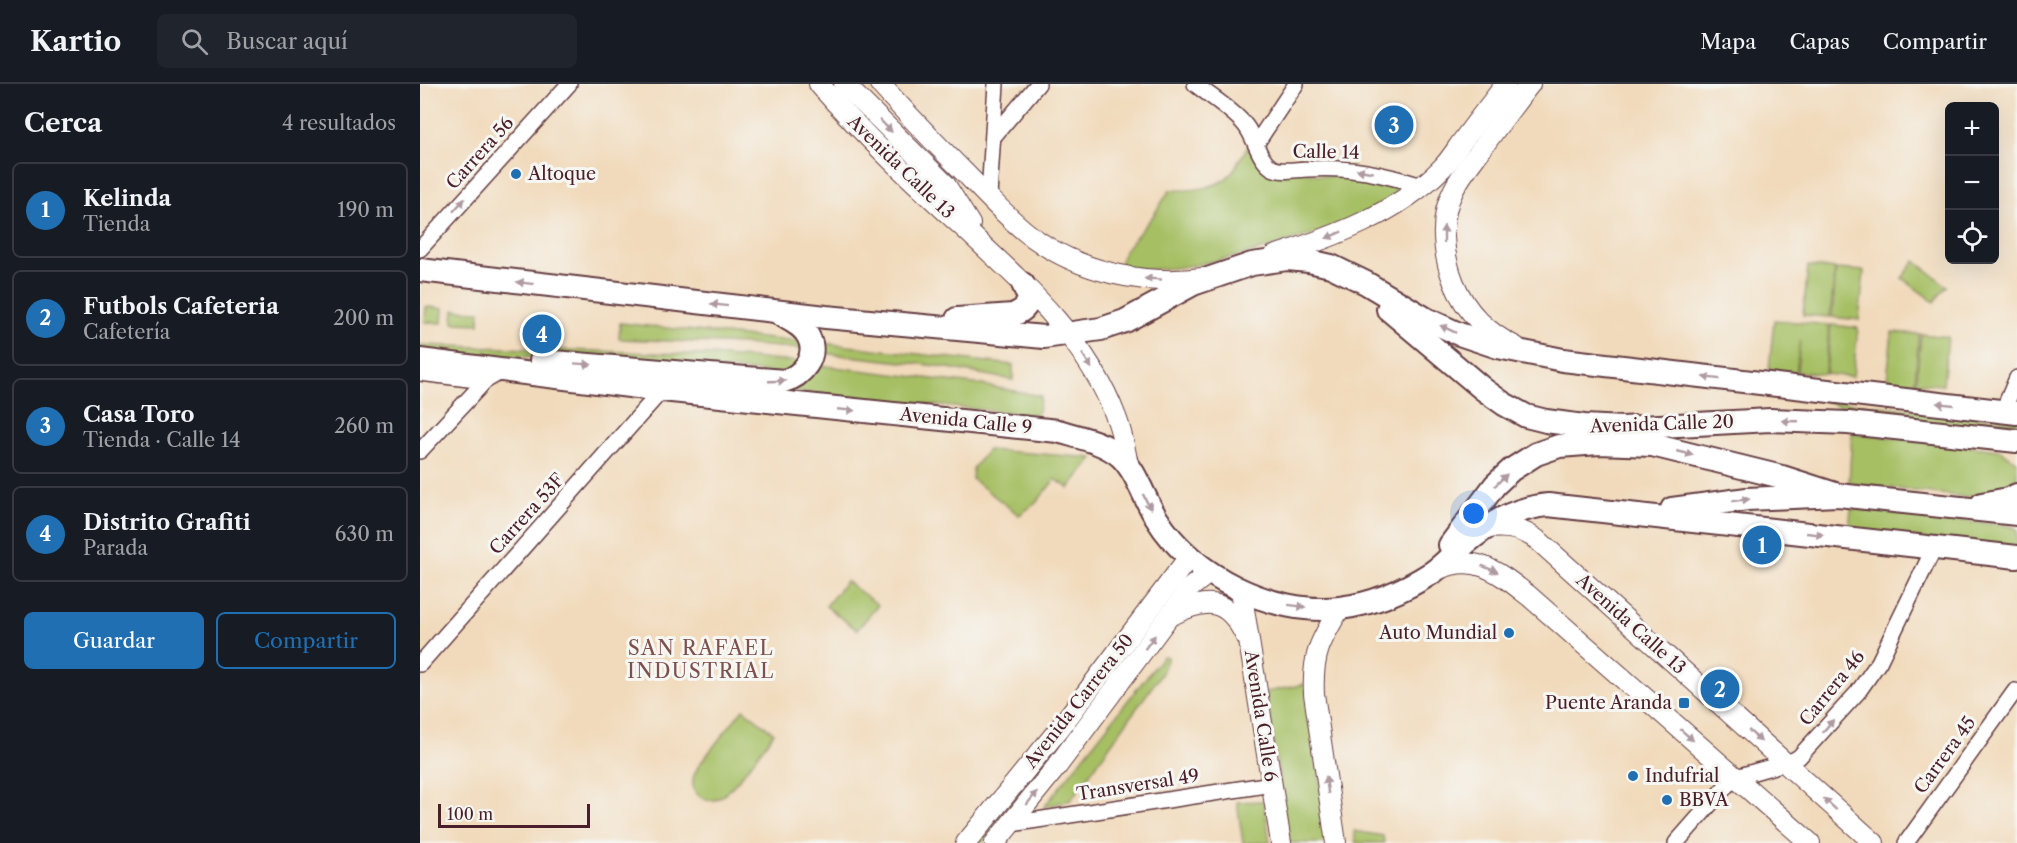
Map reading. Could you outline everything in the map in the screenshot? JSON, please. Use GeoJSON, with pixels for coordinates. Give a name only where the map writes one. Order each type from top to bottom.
{"type":"FeatureCollection","features":[{"type":"Feature","properties":{"kind":"highway","name":"Avenida Calle 20"},"geometry":{"type":"LineString","coordinates":[[886,323],[1044,337],[1068,334],[1101,329],[1125,321],[1176,292],[1212,276],[1251,264],[1287,260],[1309,261],[1331,266],[1426,319],[1498,348],[1544,357],[2010,412]]}},
{"type":"Feature","properties":{"kind":"highway","name":"Avenida Calle 20"},"geometry":{"type":"LineString","coordinates":[[1212,276],[1280,268],[1337,278],[1375,298],[1504,404],[1526,416],[1546,421],[1623,428],[1770,420],[1848,423],[2017,441]]}},
{"type":"Feature","properties":{"kind":"highway"},"geometry":{"type":"LineString","coordinates":[[420,270],[886,323],[1013,315],[1029,303],[1029,293],[1023,284]]}},
{"type":"Feature","properties":{"kind":"highway"},"geometry":{"type":"LineString","coordinates":[[420,359],[528,360],[784,381],[793,379],[805,368],[810,356],[811,343],[802,328],[777,312]]}},
{"type":"Feature","properties":{"kind":"highway","name":"Avenida Calle 9"},"geometry":{"type":"LineString","coordinates":[[420,359],[493,376],[663,390],[1058,431],[1087,440],[1118,454],[1128,465],[1158,521],[1173,542],[1210,572],[1241,590],[1263,599],[1289,606],[1318,609],[1340,608],[1382,599],[1430,573]]}},
{"type":"Feature","properties":{"kind":"highway"},"geometry":{"type":"LineString","coordinates":[[1769,384],[1880,427]]}},
{"type":"Feature","properties":{"kind":"highway"},"geometry":{"type":"LineString","coordinates":[[1991,438],[2017,454]]}},
{"type":"Feature","properties":{"kind":"highway"},"geometry":{"type":"LineString","coordinates":[[1430,573],[1495,485],[1511,470],[1536,453],[1559,446],[1599,443],[1652,446],[1782,477],[1838,495]]}},
{"type":"Feature","properties":{"kind":"highway"},"geometry":{"type":"LineString","coordinates":[[1599,510],[1660,511],[1747,499],[1838,495],[1944,506],[1993,503],[2008,499],[2015,510]]}},
{"type":"Feature","properties":{"kind":"highway"},"geometry":{"type":"LineString","coordinates":[[1430,573],[1484,529],[1504,516],[1534,506],[1548,505],[2017,556]]}},
{"type":"Feature","properties":{"kind":"main road","name":"Avenida Calle 13"},"geometry":{"type":"LineString","coordinates":[[819,84],[891,159],[1044,305],[1068,334],[1094,372],[1109,400],[1117,418],[1128,465]]}},
{"type":"Feature","properties":{"kind":"main road","name":"Avenida Calle 13"},"geometry":{"type":"LineString","coordinates":[[844,84],[945,184],[985,248]]}},
{"type":"Feature","properties":{"kind":"main road"},"geometry":{"type":"LineString","coordinates":[[1251,264],[1318,242],[1362,223],[1422,186],[1443,167],[1506,84]]}},
{"type":"Feature","properties":{"kind":"main road","name":"Avenida Calle 20"},"geometry":{"type":"LineString","coordinates":[[1530,84],[1456,185],[1444,222],[1444,249],[1451,276],[1471,314],[1495,335],[1528,352],[1544,357]]}},
{"type":"Feature","properties":{"kind":"main road"},"geometry":{"type":"LineString","coordinates":[[887,85],[936,143],[1016,224],[1032,237],[1064,256],[1126,277],[1186,280],[1212,276]]}},
{"type":"Feature","properties":{"kind":"main road","name":"Avenida Calle 13"},"geometry":{"type":"LineString","coordinates":[[1484,529],[1498,527],[1515,529],[1528,533],[1540,542],[1874,843]]}},
{"type":"Feature","properties":{"kind":"main road","name":"Avenida Carrera 50"},"geometry":{"type":"LineString","coordinates":[[966,843],[1059,729],[1189,557]]}},
{"type":"Feature","properties":{"kind":"main road"},"geometry":{"type":"LineString","coordinates":[[1430,573],[1455,563],[1489,567],[1499,573],[1529,596],[1810,843]]}},
{"type":"Feature","properties":{"kind":"main road","name":"Avenida Carrera 50"},"geometry":{"type":"LineString","coordinates":[[995,843],[1058,765],[1190,588],[1210,572]]}},
{"type":"Feature","properties":{"kind":"main road","name":"Avenida Calle 6"},"geometry":{"type":"LineString","coordinates":[[1241,590],[1281,843]]}},
{"type":"Feature","properties":{"kind":"main road"},"geometry":{"type":"LineString","coordinates":[[1169,616],[1195,604],[1212,603],[1233,614],[1250,645]]}},
{"type":"Feature","properties":{"kind":"main road"},"geometry":{"type":"LineString","coordinates":[[1336,843],[1314,694],[1313,673],[1319,646],[1340,608]]}},
{"type":"Feature","properties":{"kind":"street","name":"Carrera 56"},"geometry":{"type":"LineString","coordinates":[[420,249],[570,84]]}},
{"type":"Feature","properties":{"kind":"street"},"geometry":{"type":"LineString","coordinates":[[989,196],[996,84]]}},
{"type":"Feature","properties":{"kind":"street"},"geometry":{"type":"LineString","coordinates":[[994,136],[1038,84]]}},
{"type":"Feature","properties":{"kind":"street","name":"Calle 14"},"geometry":{"type":"LineString","coordinates":[[1195,84],[1243,123],[1266,164],[1274,169],[1282,171],[1323,168],[1352,169],[1422,186]]}},
{"type":"Feature","properties":{"kind":"street"},"geometry":{"type":"LineString","coordinates":[[1256,144],[1296,84]]}},
{"type":"Feature","properties":{"kind":"street"},"geometry":{"type":"LineString","coordinates":[[864,104],[887,85]]}},
{"type":"Feature","properties":{"kind":"street"},"geometry":{"type":"LineString","coordinates":[[420,373],[493,376]]}},
{"type":"Feature","properties":{"kind":"street"},"geometry":{"type":"LineString","coordinates":[[420,451],[493,376]]}},
{"type":"Feature","properties":{"kind":"street"},"geometry":{"type":"LineString","coordinates":[[2010,412],[2017,378]]}},
{"type":"Feature","properties":{"kind":"street","name":"Carrera 53F"},"geometry":{"type":"LineString","coordinates":[[420,664],[663,390]]}},
{"type":"Feature","properties":{"kind":"street","name":"Carrera 46"},"geometry":{"type":"LineString","coordinates":[[1736,778],[1785,763],[1804,753],[1866,681],[1879,662],[1934,548]]}},
{"type":"Feature","properties":{"kind":"street","name":"Carrera 45"},"geometry":{"type":"LineString","coordinates":[[1906,843],[2016,692]]}},
{"type":"Feature","properties":{"kind":"street"},"geometry":{"type":"LineString","coordinates":[[1676,843],[1727,785],[1736,778]]}},
{"type":"Feature","properties":{"kind":"street","name":"Transversal 49"},"geometry":{"type":"LineString","coordinates":[[1011,824],[1272,784]]}},
{"type":"Feature","properties":{"kind":"green space"},"geometry":{"type":"Polygon","coordinates":[[[1248,147],[1257,160],[1318,175],[1360,178],[1402,188],[1363,214],[1284,244],[1210,262],[1173,268],[1119,267],[1124,251],[1153,216],[1170,190],[1204,188],[1221,182],[1233,171],[1248,147]]]}},
{"type":"Feature","properties":{"kind":"green space"},"geometry":{"type":"Polygon","coordinates":[[[1915,261],[1947,286],[1934,302],[1902,278],[1915,261]]]}},
{"type":"Feature","properties":{"kind":"green space"},"geometry":{"type":"Polygon","coordinates":[[[1808,266],[1835,269],[1830,317],[1803,315],[1808,266]]]}},
{"type":"Feature","properties":{"kind":"green space"},"geometry":{"type":"Polygon","coordinates":[[[1836,269],[1864,271],[1859,320],[1832,317],[1836,269]]]}},
{"type":"Feature","properties":{"kind":"green space"},"geometry":{"type":"Polygon","coordinates":[[[426,307],[443,308],[442,323],[425,322],[426,307]]]}},
{"type":"Feature","properties":{"kind":"green space"},"geometry":{"type":"Polygon","coordinates":[[[454,310],[480,311],[479,324],[453,323],[454,310]]]}},
{"type":"Feature","properties":{"kind":"green space"},"geometry":{"type":"Polygon","coordinates":[[[1774,320],[1829,325],[1825,374],[1797,372],[1800,340],[1796,372],[1769,369],[1774,320]]]}},
{"type":"Feature","properties":{"kind":"green space"},"geometry":{"type":"Polygon","coordinates":[[[620,323],[800,342],[802,349],[619,339],[620,323]]]}},
{"type":"Feature","properties":{"kind":"green space"},"geometry":{"type":"Polygon","coordinates":[[[1831,325],[1858,328],[1853,377],[1826,374],[1831,325]]]}},
{"type":"Feature","properties":{"kind":"green space"},"geometry":{"type":"Polygon","coordinates":[[[1892,332],[1919,334],[1915,383],[1887,380],[1892,332]]]}},
{"type":"Feature","properties":{"kind":"green space"},"geometry":{"type":"Polygon","coordinates":[[[1921,334],[1948,337],[1943,385],[1916,383],[1921,334]]]}},
{"type":"Feature","properties":{"kind":"green space"},"geometry":{"type":"Polygon","coordinates":[[[822,343],[1013,365],[1013,380],[938,366],[822,353],[822,343]]]}},
{"type":"Feature","properties":{"kind":"green space"},"geometry":{"type":"Polygon","coordinates":[[[420,345],[710,355],[803,362],[787,374],[619,361],[420,352],[420,345]]]}},
{"type":"Feature","properties":{"kind":"green space"},"geometry":{"type":"Polygon","coordinates":[[[818,365],[982,385],[1041,396],[1037,415],[786,391],[818,365]]]}},
{"type":"Feature","properties":{"kind":"green space"},"geometry":{"type":"Polygon","coordinates":[[[1823,400],[2017,421],[2017,435],[1879,421],[1823,400]]]}},
{"type":"Feature","properties":{"kind":"green space"},"geometry":{"type":"Polygon","coordinates":[[[1852,433],[2000,450],[2017,462],[2017,487],[1988,497],[1965,497],[1849,483],[1852,433]]]}},
{"type":"Feature","properties":{"kind":"green space"},"geometry":{"type":"Polygon","coordinates":[[[988,450],[1093,458],[1069,488],[1055,479],[1036,503],[1019,515],[972,479],[973,468],[988,450]]]}},
{"type":"Feature","properties":{"kind":"green space"},"geometry":{"type":"Polygon","coordinates":[[[1851,509],[2010,526],[2017,529],[2017,550],[1849,530],[1851,509]]]}},
{"type":"Feature","properties":{"kind":"green space"},"geometry":{"type":"Polygon","coordinates":[[[846,581],[878,605],[857,630],[826,606],[846,581]]]}},
{"type":"Feature","properties":{"kind":"green space"},"geometry":{"type":"Polygon","coordinates":[[[1174,585],[1179,589],[983,843],[973,843],[1174,585]]]}},
{"type":"Feature","properties":{"kind":"green space"},"geometry":{"type":"Polygon","coordinates":[[[1163,656],[1168,657],[1162,673],[1071,800],[1044,807],[1163,656]]]}},
{"type":"Feature","properties":{"kind":"green space"},"geometry":{"type":"Polygon","coordinates":[[[1306,684],[1329,843],[1289,843],[1266,692],[1306,684]]]}},
{"type":"Feature","properties":{"kind":"green space"},"geometry":{"type":"Polygon","coordinates":[[[743,709],[774,733],[725,794],[713,800],[703,798],[697,794],[693,781],[699,765],[743,709]]]}},
{"type":"Feature","properties":{"kind":"green space"},"geometry":{"type":"Polygon","coordinates":[[[1264,801],[1270,843],[1243,843],[1237,802],[1264,801]]]}},
{"type":"Feature","properties":{"kind":"green space"},"geometry":{"type":"Polygon","coordinates":[[[1354,831],[1383,836],[1384,843],[1356,843],[1354,831]]]}},
{"type":"Feature","properties":{"kind":"place","name":"Casa Toro"},"geometry":{"type":"Point","coordinates":[1394,125]}},
{"type":"Feature","properties":{"kind":"place","name":"Altoque"},"geometry":{"type":"Point","coordinates":[516,174]}},
{"type":"Feature","properties":{"kind":"place","name":"Distrito Grafiti"},"geometry":{"type":"Point","coordinates":[542,334]}},
{"type":"Feature","properties":{"kind":"place","name":"Kelinda"},"geometry":{"type":"Point","coordinates":[1762,545]}},
{"type":"Feature","properties":{"kind":"place","name":"Auto Mundial"},"geometry":{"type":"Point","coordinates":[1509,633]}},
{"type":"Feature","properties":{"kind":"place","name":"Futbols Cafeteria"},"geometry":{"type":"Point","coordinates":[1720,689]}},
{"type":"Feature","properties":{"kind":"place","name":"Puente Aranda"},"geometry":{"type":"Point","coordinates":[1684,703]}},
{"type":"Feature","properties":{"kind":"place","name":"Indufrial"},"geometry":{"type":"Point","coordinates":[1633,776]}},
{"type":"Feature","properties":{"kind":"place","name":"BBVA"},"geometry":{"type":"Point","coordinates":[1667,800]}},
{"type":"Feature","properties":{"kind":"district","name":"SAN RAFAEL INDUSTRIAL"},"geometry":{"type":"Point","coordinates":[701,660]}}]}
